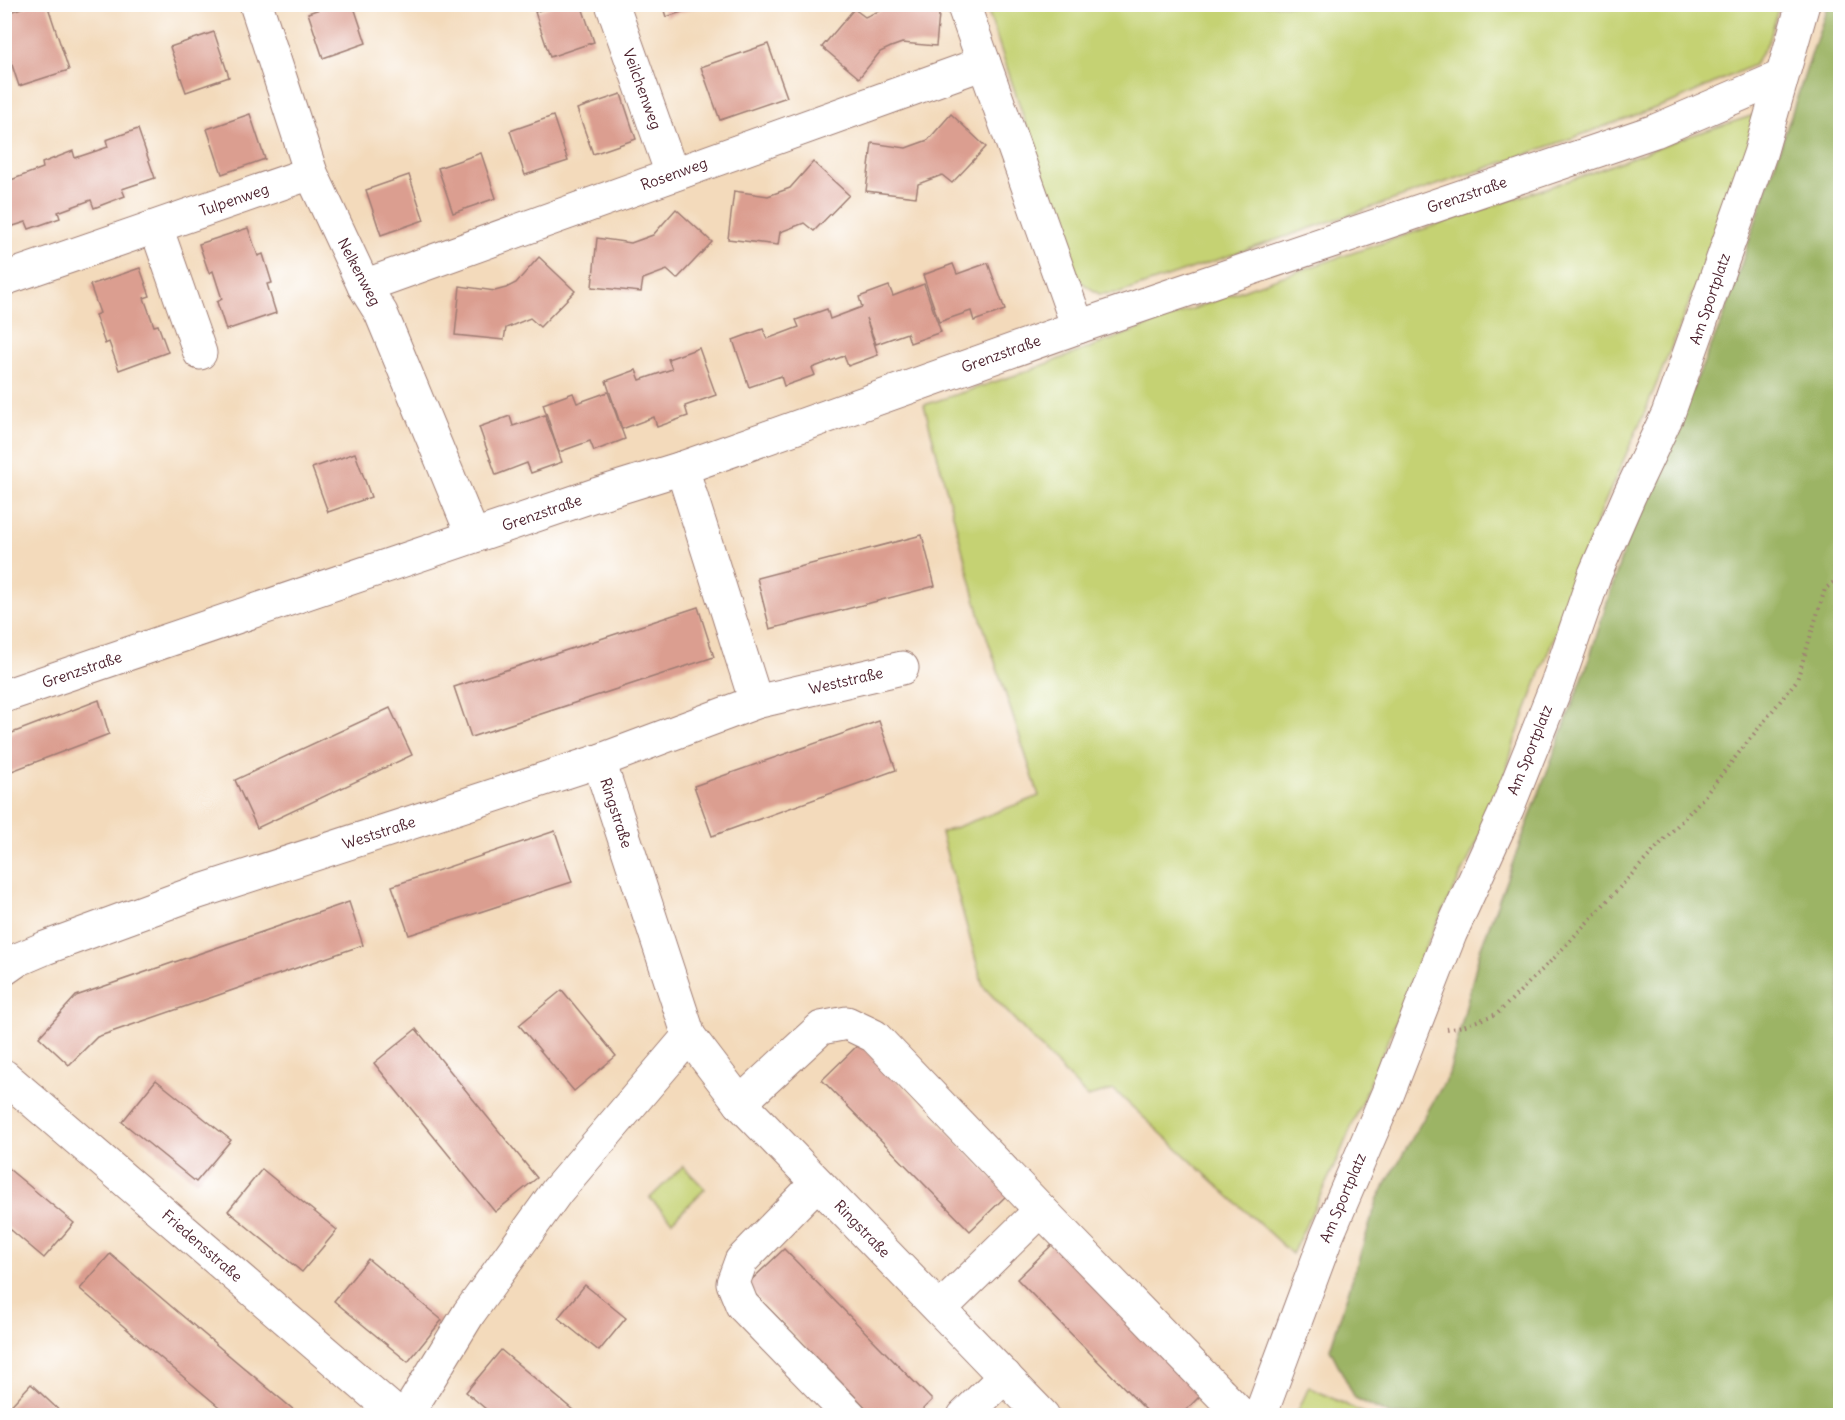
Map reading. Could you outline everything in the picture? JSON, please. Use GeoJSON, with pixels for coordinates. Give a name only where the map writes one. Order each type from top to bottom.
{"type":"FeatureCollection","features":[{"type":"Feature","properties":{"kind":"street","name":"Nelkenweg"},"geometry":{"type":"LineString","coordinates":[[256,4],[311,173],[364,286],[381,313],[473,536]]}},
{"type":"Feature","properties":{"kind":"street","name":"Veilchenweg"},"geometry":{"type":"LineString","coordinates":[[612,4],[672,174]]}},
{"type":"Feature","properties":{"kind":"street"},"geometry":{"type":"LineString","coordinates":[[963,4],[1078,327]]}},
{"type":"Feature","properties":{"kind":"street"},"geometry":{"type":"LineString","coordinates":[[1781,77],[1803,4]]}},
{"type":"Feature","properties":{"kind":"street","name":"Rosenweg"},"geometry":{"type":"LineString","coordinates":[[364,286],[984,63]]}},
{"type":"Feature","properties":{"kind":"street","name":"Grenzstraße"},"geometry":{"type":"LineString","coordinates":[[4,696],[473,536],[682,468],[1078,327],[1655,131],[1781,77]]}},
{"type":"Feature","properties":{"kind":"street","name":"Am Sportplatz"},"geometry":{"type":"LineString","coordinates":[[1260,1416],[1327,1236],[1388,1093],[1450,934],[1511,798],[1557,684],[1595,574],[1668,414],[1760,154],[1781,77]]}},
{"type":"Feature","properties":{"kind":"street","name":"Tulpenweg"},"geometry":{"type":"LineString","coordinates":[[4,279],[311,173]]}},
{"type":"Feature","properties":{"kind":"street"},"geometry":{"type":"LineString","coordinates":[[156,227],[200,353]]}},
{"type":"Feature","properties":{"kind":"street"},"geometry":{"type":"LineString","coordinates":[[682,468],[756,702]]}},
{"type":"Feature","properties":{"kind":"street","name":"Weststraße"},"geometry":{"type":"LineString","coordinates":[[4,969],[17,960],[45,948],[192,894],[599,761],[756,702],[902,669]]}},
{"type":"Feature","properties":{"kind":"street","name":"Ringstraße"},"geometry":{"type":"LineString","coordinates":[[599,761],[689,1036],[740,1103],[1042,1416]]}},
{"type":"Feature","properties":{"kind":"street"},"geometry":{"type":"LineString","coordinates":[[740,1103],[821,1028],[848,1023],[874,1036],[1242,1416]]}},
{"type":"Feature","properties":{"kind":"street"},"geometry":{"type":"LineString","coordinates":[[406,1416],[469,1314],[557,1191],[689,1036]]}},
{"type":"Feature","properties":{"kind":"street","name":"Friedensstraße"},"geometry":{"type":"LineString","coordinates":[[4,1076],[399,1416]]}},
{"type":"Feature","properties":{"kind":"street"},"geometry":{"type":"LineString","coordinates":[[818,1183],[741,1261],[733,1283],[742,1305],[850,1416]]}},
{"type":"Feature","properties":{"kind":"street"},"geometry":{"type":"LineString","coordinates":[[940,1309],[1041,1210]]}},
{"type":"Feature","properties":{"kind":"street"},"geometry":{"type":"LineString","coordinates":[[964,1416],[1005,1376]]}},
{"type":"Feature","properties":{"kind":"path"},"geometry":{"type":"LineString","coordinates":[[1413,1030],[1430,1033],[1463,1026],[1497,1014],[1554,958],[1702,799],[1797,680],[1825,589],[1840,577]]}},
{"type":"Feature","properties":{"kind":"green space"},"geometry":{"type":"Polygon","coordinates":[[[986,5],[1779,5],[1770,39],[1754,65],[1675,101],[1522,156],[1120,293],[1099,294],[1078,280],[986,5]]]}},
{"type":"Feature","properties":{"kind":"green space"},"geometry":{"type":"Polygon","coordinates":[[[1828,5],[1840,5],[1840,1415],[1390,1415],[1355,1398],[1330,1349],[1378,1198],[1449,1074],[1480,950],[1588,663],[1629,533],[1723,319],[1828,5]]]}},
{"type":"Feature","properties":{"kind":"green space"},"geometry":{"type":"Polygon","coordinates":[[[1761,113],[1722,223],[1647,407],[1601,511],[1515,740],[1498,800],[1424,950],[1339,1156],[1292,1254],[1114,1090],[1087,1097],[983,986],[941,833],[1039,796],[979,613],[924,405],[1025,372],[1251,287],[1582,176],[1689,136],[1761,113]]]}},
{"type":"Feature","properties":{"kind":"green space"},"geometry":{"type":"Polygon","coordinates":[[[683,1166],[705,1189],[672,1221],[650,1198],[683,1166]]]}},
{"type":"Feature","properties":{"kind":"green space"},"geometry":{"type":"Polygon","coordinates":[[[1309,1387],[1367,1415],[1296,1415],[1309,1387]]]}},
{"type":"Feature","properties":{"kind":"building"},"geometry":{"type":"Polygon","coordinates":[[[33,4],[47,4],[69,70],[19,86],[4,41],[4,14],[33,4]]]}},
{"type":"Feature","properties":{"kind":"building"},"geometry":{"type":"Polygon","coordinates":[[[334,4],[353,4],[366,43],[323,58],[308,13],[334,4]]]}},
{"type":"Feature","properties":{"kind":"building"},"geometry":{"type":"Polygon","coordinates":[[[557,4],[581,4],[594,42],[550,57],[535,12],[557,4]]]}},
{"type":"Feature","properties":{"kind":"building"},"geometry":{"type":"Polygon","coordinates":[[[662,4],[704,4],[704,5],[666,17],[662,4]]]}},
{"type":"Feature","properties":{"kind":"building"},"geometry":{"type":"Polygon","coordinates":[[[889,4],[940,4],[936,46],[902,43],[891,47],[880,52],[859,78],[822,47],[854,9],[865,17],[889,7],[889,4]]]}},
{"type":"Feature","properties":{"kind":"building"},"geometry":{"type":"Polygon","coordinates":[[[214,32],[229,77],[186,92],[170,47],[214,32]]]}},
{"type":"Feature","properties":{"kind":"building"},"geometry":{"type":"Polygon","coordinates":[[[768,44],[787,97],[720,120],[701,67],[768,44]]]}},
{"type":"Feature","properties":{"kind":"building"},"geometry":{"type":"Polygon","coordinates":[[[621,94],[636,139],[593,154],[577,109],[621,94]]]}},
{"type":"Feature","properties":{"kind":"building"},"geometry":{"type":"Polygon","coordinates":[[[250,114],[265,159],[222,174],[207,129],[250,114]]]}},
{"type":"Feature","properties":{"kind":"building"},"geometry":{"type":"Polygon","coordinates":[[[951,114],[986,147],[952,183],[942,175],[918,184],[916,197],[866,191],[872,143],[906,148],[928,140],[951,114]]]}},
{"type":"Feature","properties":{"kind":"building"},"geometry":{"type":"Polygon","coordinates":[[[553,116],[568,161],[525,175],[510,131],[553,116]]]}},
{"type":"Feature","properties":{"kind":"building"},"geometry":{"type":"Polygon","coordinates":[[[138,129],[155,178],[122,189],[125,196],[94,208],[91,200],[58,212],[60,218],[29,229],[26,222],[4,229],[4,174],[9,173],[11,180],[43,168],[42,163],[73,151],[75,158],[108,147],[106,140],[138,129]]]}},
{"type":"Feature","properties":{"kind":"building"},"geometry":{"type":"Polygon","coordinates":[[[481,153],[496,198],[453,213],[438,168],[481,153]]]}},
{"type":"Feature","properties":{"kind":"building"},"geometry":{"type":"Polygon","coordinates":[[[813,162],[849,195],[814,231],[804,223],[780,232],[778,245],[728,239],[734,191],[768,196],[790,188],[813,162]]]}},
{"type":"Feature","properties":{"kind":"building"},"geometry":{"type":"Polygon","coordinates":[[[409,175],[424,220],[381,235],[366,190],[409,175]]]}},
{"type":"Feature","properties":{"kind":"building"},"geometry":{"type":"Polygon","coordinates":[[[676,209],[712,242],[677,279],[667,270],[643,279],[641,292],[592,287],[597,238],[631,243],[653,235],[676,209]]]}},
{"type":"Feature","properties":{"kind":"building"},"geometry":{"type":"Polygon","coordinates":[[[248,228],[258,256],[263,254],[272,283],[267,284],[276,313],[226,330],[217,302],[222,299],[213,271],[209,273],[199,244],[248,228]]]}},
{"type":"Feature","properties":{"kind":"building"},"geometry":{"type":"Polygon","coordinates":[[[539,257],[575,291],[540,327],[530,318],[506,328],[504,340],[455,335],[460,286],[495,291],[506,288],[516,283],[539,257]]]}},
{"type":"Feature","properties":{"kind":"building"},"geometry":{"type":"Polygon","coordinates":[[[988,263],[1005,310],[974,321],[971,311],[939,322],[923,275],[953,264],[957,274],[988,263]]]}},
{"type":"Feature","properties":{"kind":"building"},"geometry":{"type":"Polygon","coordinates":[[[140,268],[150,296],[144,298],[154,326],[158,325],[168,352],[119,370],[109,342],[105,344],[95,315],[100,313],[90,285],[140,268]]]}},
{"type":"Feature","properties":{"kind":"building"},"geometry":{"type":"Polygon","coordinates":[[[924,284],[941,332],[910,343],[907,333],[876,344],[866,318],[878,355],[848,366],[844,356],[812,368],[815,375],[784,386],[781,376],[749,387],[733,340],[763,329],[767,339],[799,327],[796,320],[827,309],[830,319],[862,307],[859,297],[889,286],[893,296],[924,284]]]}},
{"type":"Feature","properties":{"kind":"building"},"geometry":{"type":"Polygon","coordinates":[[[699,348],[716,395],[685,406],[688,416],[657,427],[654,417],[622,429],[606,381],[636,370],[640,380],[672,369],[668,359],[699,348]]]}},
{"type":"Feature","properties":{"kind":"building"},"geometry":{"type":"Polygon","coordinates":[[[608,392],[625,439],[594,451],[590,441],[559,452],[543,404],[573,393],[577,403],[608,392]]]}},
{"type":"Feature","properties":{"kind":"building"},"geometry":{"type":"Polygon","coordinates":[[[545,415],[562,462],[531,473],[527,463],[496,475],[479,427],[510,416],[513,426],[545,415]]]}},
{"type":"Feature","properties":{"kind":"building"},"geometry":{"type":"Polygon","coordinates":[[[355,453],[371,497],[328,512],[312,468],[355,453]]]}},
{"type":"Feature","properties":{"kind":"building"},"geometry":{"type":"Polygon","coordinates":[[[922,535],[935,586],[770,629],[757,578],[922,535]]]}},
{"type":"Feature","properties":{"kind":"building"},"geometry":{"type":"Polygon","coordinates":[[[698,607],[714,657],[471,737],[454,687],[698,607]]]}},
{"type":"Feature","properties":{"kind":"building"},"geometry":{"type":"Polygon","coordinates":[[[99,700],[109,734],[4,774],[4,736],[99,700]]]}},
{"type":"Feature","properties":{"kind":"building"},"geometry":{"type":"Polygon","coordinates":[[[390,708],[412,755],[257,828],[235,780],[390,708]]]}},
{"type":"Feature","properties":{"kind":"building"},"geometry":{"type":"Polygon","coordinates":[[[879,721],[896,770],[712,836],[694,786],[879,721]]]}},
{"type":"Feature","properties":{"kind":"building"},"geometry":{"type":"Polygon","coordinates":[[[555,831],[572,882],[409,935],[392,886],[555,831]]]}},
{"type":"Feature","properties":{"kind":"building"},"geometry":{"type":"Polygon","coordinates":[[[349,902],[363,945],[97,1037],[69,1065],[39,1037],[76,996],[349,902]]]}},
{"type":"Feature","properties":{"kind":"building"},"geometry":{"type":"Polygon","coordinates":[[[562,990],[616,1056],[574,1091],[519,1025],[562,990]]]}},
{"type":"Feature","properties":{"kind":"building"},"geometry":{"type":"Polygon","coordinates":[[[416,1029],[537,1178],[495,1212],[374,1063],[416,1029]]]}},
{"type":"Feature","properties":{"kind":"building"},"geometry":{"type":"Polygon","coordinates":[[[860,1043],[1008,1194],[970,1231],[822,1080],[860,1043]]]}},
{"type":"Feature","properties":{"kind":"building"},"geometry":{"type":"Polygon","coordinates":[[[156,1080],[231,1140],[196,1182],[122,1122],[156,1080]]]}},
{"type":"Feature","properties":{"kind":"building"},"geometry":{"type":"Polygon","coordinates":[[[4,1165],[74,1223],[44,1258],[4,1224],[4,1165]]]}},
{"type":"Feature","properties":{"kind":"building"},"geometry":{"type":"Polygon","coordinates":[[[262,1169],[337,1230],[302,1272],[228,1211],[262,1169]]]}},
{"type":"Feature","properties":{"kind":"building"},"geometry":{"type":"Polygon","coordinates":[[[1055,1242],[1203,1393],[1180,1416],[1152,1416],[1017,1279],[1055,1242]]]}},
{"type":"Feature","properties":{"kind":"building"},"geometry":{"type":"Polygon","coordinates":[[[784,1249],[932,1400],[916,1416],[874,1416],[746,1285],[784,1249]]]}},
{"type":"Feature","properties":{"kind":"building"},"geometry":{"type":"Polygon","coordinates":[[[110,1254],[301,1416],[230,1416],[149,1348],[80,1289],[110,1254]]]}},
{"type":"Feature","properties":{"kind":"building"},"geometry":{"type":"Polygon","coordinates":[[[368,1259],[442,1320],[408,1362],[334,1301],[368,1259]]]}},
{"type":"Feature","properties":{"kind":"building"},"geometry":{"type":"Polygon","coordinates":[[[585,1285],[626,1318],[599,1351],[558,1318],[585,1285]]]}},
{"type":"Feature","properties":{"kind":"building"},"geometry":{"type":"Polygon","coordinates":[[[501,1350],[574,1411],[571,1416],[494,1416],[466,1392],[501,1350]]]}},
{"type":"Feature","properties":{"kind":"building"},"geometry":{"type":"Polygon","coordinates":[[[31,1384],[65,1416],[4,1416],[4,1413],[31,1384]]]}}]}
